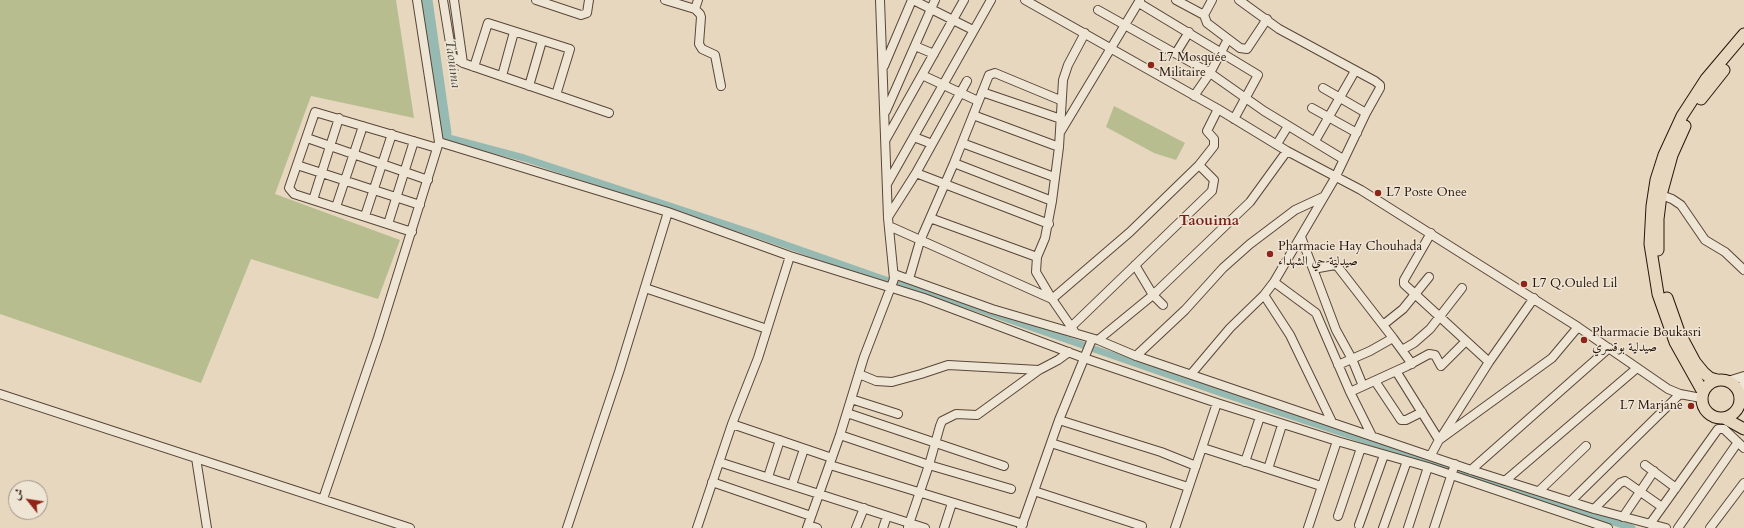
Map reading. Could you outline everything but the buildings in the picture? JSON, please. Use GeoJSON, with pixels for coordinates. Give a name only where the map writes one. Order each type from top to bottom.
{"type":"FeatureCollection","features":[{"type":"Feature","properties":{"kind":"highway"},"geometry":{"type":"LineString","coordinates":[[1744,34],[1702,85],[1682,116],[1664,155],[1656,180],[1652,206],[1651,257],[1660,300],[1675,342],[1702,395],[1706,412],[1714,417],[1724,418],[1744,429]]}},
{"type":"Feature","properties":{"kind":"highway"},"geometry":{"type":"LineString","coordinates":[[1744,44],[1707,91],[1687,122],[1672,155],[1661,195],[1658,246],[1661,273],[1667,299],[1679,332],[1695,362],[1704,373],[1710,378],[1723,380],[1735,386],[1744,415]]}},
{"type":"Feature","properties":{"kind":"highway"},"geometry":{"type":"LineString","coordinates":[[1702,395],[1708,384],[1723,380]]}},
{"type":"Feature","properties":{"kind":"highway"},"geometry":{"type":"LineString","coordinates":[[1724,418],[1734,413],[1739,398]]}},
{"type":"Feature","properties":{"kind":"street"},"geometry":{"type":"LineString","coordinates":[[323,499],[412,232],[438,145],[417,0]]}},
{"type":"Feature","properties":{"kind":"street"},"geometry":{"type":"LineString","coordinates":[[443,0],[453,59],[609,113]]}},
{"type":"Feature","properties":{"kind":"street"},"geometry":{"type":"LineString","coordinates":[[454,0],[463,63]]}},
{"type":"Feature","properties":{"kind":"street"},"geometry":{"type":"LineString","coordinates":[[536,0],[581,15],[587,13],[589,0]]}},
{"type":"Feature","properties":{"kind":"street"},"geometry":{"type":"LineString","coordinates":[[667,0],[695,9],[702,17],[700,47],[715,55],[721,86]]}},
{"type":"Feature","properties":{"kind":"street"},"geometry":{"type":"LineString","coordinates":[[695,9],[698,0]]}},
{"type":"Feature","properties":{"kind":"street"},"geometry":{"type":"LineString","coordinates":[[817,528],[808,526],[811,516],[894,276],[888,222],[886,185],[880,0]]}},
{"type":"Feature","properties":{"kind":"street"},"geometry":{"type":"LineString","coordinates":[[883,69],[912,0],[932,8],[973,30]]}},
{"type":"Feature","properties":{"kind":"street"},"geometry":{"type":"LineString","coordinates":[[884,114],[935,0]]}},
{"type":"Feature","properties":{"kind":"street"},"geometry":{"type":"LineString","coordinates":[[885,139],[964,0]]}},
{"type":"Feature","properties":{"kind":"street"},"geometry":{"type":"LineString","coordinates":[[886,185],[991,0]]}},
{"type":"Feature","properties":{"kind":"street"},"geometry":{"type":"LineString","coordinates":[[1025,0],[1218,109],[1277,144],[1287,152],[1335,178],[1361,190],[1578,326],[1668,389],[1680,394],[1702,395]]}},
{"type":"Feature","properties":{"kind":"street"},"geometry":{"type":"LineString","coordinates":[[1176,0],[1204,15],[1207,23],[1240,48],[1247,49],[1267,19]]}},
{"type":"Feature","properties":{"kind":"street"},"geometry":{"type":"LineString","coordinates":[[1204,15],[1212,0]]}},
{"type":"Feature","properties":{"kind":"street"},"geometry":{"type":"LineString","coordinates":[[1192,373],[1230,328],[1264,295],[1274,282],[1302,237],[1335,178],[1356,133],[1379,92],[1380,85],[1279,29],[1239,0]]}},
{"type":"Feature","properties":{"kind":"street"},"geometry":{"type":"LineString","coordinates":[[1060,134],[1139,1],[1258,75],[1234,119]]}},
{"type":"Feature","properties":{"kind":"street"},"geometry":{"type":"LineString","coordinates":[[1098,10],[1210,73],[1288,126],[1343,159]]}},
{"type":"Feature","properties":{"kind":"street"},"geometry":{"type":"LineString","coordinates":[[474,67],[488,24],[570,49],[556,95]]}},
{"type":"Feature","properties":{"kind":"street"},"geometry":{"type":"LineString","coordinates":[[502,76],[514,32]]}},
{"type":"Feature","properties":{"kind":"street"},"geometry":{"type":"LineString","coordinates":[[1176,53],[1189,32]]}},
{"type":"Feature","properties":{"kind":"street"},"geometry":{"type":"LineString","coordinates":[[1085,33],[1068,65],[1063,80],[1060,100],[1061,119],[1059,147],[1049,224],[1045,238],[1036,257],[1036,272],[1073,330],[1090,346],[1217,403],[1282,425],[1428,467],[1608,528]]}},
{"type":"Feature","properties":{"kind":"street"},"geometry":{"type":"LineString","coordinates":[[1194,96],[1210,73],[1228,39]]}},
{"type":"Feature","properties":{"kind":"street"},"geometry":{"type":"LineString","coordinates":[[529,86],[542,41]]}},
{"type":"Feature","properties":{"kind":"street"},"geometry":{"type":"LineString","coordinates":[[915,46],[934,54]]}},
{"type":"Feature","properties":{"kind":"street"},"geometry":{"type":"LineString","coordinates":[[1314,141],[1355,71]]}},
{"type":"Feature","properties":{"kind":"street"},"geometry":{"type":"LineString","coordinates":[[909,279],[920,241],[954,163],[989,75],[993,73],[1060,100]]}},
{"type":"Feature","properties":{"kind":"street"},"geometry":{"type":"LineString","coordinates":[[922,75],[978,101]]}},
{"type":"Feature","properties":{"kind":"street"},"geometry":{"type":"LineString","coordinates":[[888,222],[967,81]]}},
{"type":"Feature","properties":{"kind":"street"},"geometry":{"type":"LineString","coordinates":[[1323,88],[1366,114]]}},
{"type":"Feature","properties":{"kind":"street"},"geometry":{"type":"LineString","coordinates":[[982,92],[1061,119]]}},
{"type":"Feature","properties":{"kind":"street"},"geometry":{"type":"LineString","coordinates":[[1312,108],[1356,133]]}},
{"type":"Feature","properties":{"kind":"street"},"geometry":{"type":"LineString","coordinates":[[1052,299],[1130,232],[1199,166],[1214,146],[1214,139],[1207,131],[1218,109]]}},
{"type":"Feature","properties":{"kind":"street"},"geometry":{"type":"LineString","coordinates":[[412,232],[313,200],[290,191],[289,188],[315,112],[414,141],[438,145],[668,212],[790,256],[924,298],[1069,352]]}},
{"type":"Feature","properties":{"kind":"street"},"geometry":{"type":"LineString","coordinates":[[973,115],[1059,147]]}},
{"type":"Feature","properties":{"kind":"street"},"geometry":{"type":"LineString","coordinates":[[313,200],[339,118]]}},
{"type":"Feature","properties":{"kind":"street"},"geometry":{"type":"LineString","coordinates":[[336,207],[363,126]]}},
{"type":"Feature","properties":{"kind":"street"},"geometry":{"type":"LineString","coordinates":[[1277,144],[1288,126]]}},
{"type":"Feature","properties":{"kind":"street"},"geometry":{"type":"LineString","coordinates":[[365,216],[392,134]]}},
{"type":"Feature","properties":{"kind":"street"},"geometry":{"type":"LineString","coordinates":[[914,137],[932,144]]}},
{"type":"Feature","properties":{"kind":"street"},"geometry":{"type":"LineString","coordinates":[[307,138],[381,165],[428,180]]}},
{"type":"Feature","properties":{"kind":"street"},"geometry":{"type":"LineString","coordinates":[[388,224],[403,172],[414,141]]}},
{"type":"Feature","properties":{"kind":"street"},"geometry":{"type":"LineString","coordinates":[[962,143],[1054,177]]}},
{"type":"Feature","properties":{"kind":"street"},"geometry":{"type":"LineString","coordinates":[[909,526],[942,421],[956,414],[977,415],[1039,370],[1058,360],[1069,352],[1090,346],[1153,295],[1250,202],[1287,152]]}},
{"type":"Feature","properties":{"kind":"street"},"geometry":{"type":"LineString","coordinates":[[954,163],[1052,201]]}},
{"type":"Feature","properties":{"kind":"street"},"geometry":{"type":"LineString","coordinates":[[297,165],[420,204]]}},
{"type":"Feature","properties":{"kind":"street"},"geometry":{"type":"LineString","coordinates":[[1073,330],[1135,265],[1212,191],[1214,180],[1199,166]]}},
{"type":"Feature","properties":{"kind":"street"},"geometry":{"type":"LineString","coordinates":[[916,173],[1049,224]]}},
{"type":"Feature","properties":{"kind":"street"},"geometry":{"type":"LineString","coordinates":[[1661,195],[1672,198],[1681,205],[1705,240],[1725,252],[1744,270]]}},
{"type":"Feature","properties":{"kind":"street"},"geometry":{"type":"LineString","coordinates":[[1136,356],[1185,310],[1223,268],[1250,244],[1295,210],[1323,197]]}},
{"type":"Feature","properties":{"kind":"street"},"geometry":{"type":"LineString","coordinates":[[567,528],[645,288],[668,212]]}},
{"type":"Feature","properties":{"kind":"street"},"geometry":{"type":"LineString","coordinates":[[930,218],[1036,257]]}},
{"type":"Feature","properties":{"kind":"street"},"geometry":{"type":"LineString","coordinates":[[888,222],[920,241],[1052,299]]}},
{"type":"Feature","properties":{"kind":"street"},"geometry":{"type":"LineString","coordinates":[[1430,233],[1403,282],[1405,286],[1489,362]]}},
{"type":"Feature","properties":{"kind":"street"},"geometry":{"type":"LineString","coordinates":[[1302,237],[1343,345],[1352,359],[1363,386]]}},
{"type":"Feature","properties":{"kind":"street"},"geometry":{"type":"LineString","coordinates":[[697,528],[732,424],[758,358],[790,256]]}},
{"type":"Feature","properties":{"kind":"street"},"geometry":{"type":"LineString","coordinates":[[1135,265],[1153,295],[1163,305]]}},
{"type":"Feature","properties":{"kind":"street"},"geometry":{"type":"LineString","coordinates":[[1313,269],[1335,266],[1338,267],[1412,364]]}},
{"type":"Feature","properties":{"kind":"street"},"geometry":{"type":"LineString","coordinates":[[894,276],[909,279],[992,309],[1073,330]]}},
{"type":"Feature","properties":{"kind":"street"},"geometry":{"type":"LineString","coordinates":[[1383,325],[1403,309],[1429,277]]}},
{"type":"Feature","properties":{"kind":"street"},"geometry":{"type":"LineString","coordinates":[[1274,282],[1316,313],[1350,392],[1371,434]]}},
{"type":"Feature","properties":{"kind":"street"},"geometry":{"type":"LineString","coordinates":[[645,288],[767,329]]}},
{"type":"Feature","properties":{"kind":"street"},"geometry":{"type":"LineString","coordinates":[[1402,350],[1422,336],[1441,317],[1462,288]]}},
{"type":"Feature","properties":{"kind":"street"},"geometry":{"type":"LineString","coordinates":[[1264,295],[1290,335],[1332,422]]}},
{"type":"Feature","properties":{"kind":"street"},"geometry":{"type":"LineString","coordinates":[[1430,455],[1489,362],[1534,298]]}},
{"type":"Feature","properties":{"kind":"street"},"geometry":{"type":"LineString","coordinates":[[1439,440],[1552,358],[1578,326]]}},
{"type":"Feature","properties":{"kind":"street"},"geometry":{"type":"LineString","coordinates":[[1338,364],[1370,351],[1393,338]]}},
{"type":"Feature","properties":{"kind":"street"},"geometry":{"type":"LineString","coordinates":[[1350,392],[1432,354],[1435,355],[1439,364],[1442,365],[1466,340]]}},
{"type":"Feature","properties":{"kind":"street"},"geometry":{"type":"LineString","coordinates":[[1331,349],[1343,345]]}},
{"type":"Feature","properties":{"kind":"street"},"geometry":{"type":"LineString","coordinates":[[1090,346],[1136,356],[1192,373],[1471,470],[1594,509],[1666,528]]}},
{"type":"Feature","properties":{"kind":"street"},"geometry":{"type":"LineString","coordinates":[[732,424],[780,440],[831,461],[919,493],[1022,526],[1059,420],[1090,346]]}},
{"type":"Feature","properties":{"kind":"street"},"geometry":{"type":"LineString","coordinates":[[1471,470],[1609,348]]}},
{"type":"Feature","properties":{"kind":"street"},"geometry":{"type":"LineString","coordinates":[[859,374],[876,381],[892,382],[948,365],[1039,370]]}},
{"type":"Feature","properties":{"kind":"street"},"geometry":{"type":"LineString","coordinates":[[1506,480],[1637,368]]}},
{"type":"Feature","properties":{"kind":"street"},"geometry":{"type":"LineString","coordinates":[[1396,371],[1439,440]]}},
{"type":"Feature","properties":{"kind":"street"},"geometry":{"type":"LineString","coordinates":[[1723,380],[1744,376]]}},
{"type":"Feature","properties":{"kind":"street"},"geometry":{"type":"LineString","coordinates":[[1375,381],[1401,420],[1406,420],[1422,412]]}},
{"type":"Feature","properties":{"kind":"street"},"geometry":{"type":"LineString","coordinates":[[1739,398],[1744,382]]}},
{"type":"Feature","properties":{"kind":"street"},"geometry":{"type":"LineString","coordinates":[[0,394],[410,528]]}},
{"type":"Feature","properties":{"kind":"street"},"geometry":{"type":"LineString","coordinates":[[1571,501],[1680,394]]}},
{"type":"Feature","properties":{"kind":"street"},"geometry":{"type":"LineString","coordinates":[[851,399],[898,414]]}},
{"type":"Feature","properties":{"kind":"street"},"geometry":{"type":"LineString","coordinates":[[1175,528],[1217,403]]}},
{"type":"Feature","properties":{"kind":"street"},"geometry":{"type":"LineString","coordinates":[[847,413],[1004,466]]}},
{"type":"Feature","properties":{"kind":"street"},"geometry":{"type":"LineString","coordinates":[[1245,462],[1260,417]]}},
{"type":"Feature","properties":{"kind":"street"},"geometry":{"type":"LineString","coordinates":[[1059,420],[1161,452],[1196,466]]}},
{"type":"Feature","properties":{"kind":"street"},"geometry":{"type":"LineString","coordinates":[[1268,469],[1282,425]]}},
{"type":"Feature","properties":{"kind":"street"},"geometry":{"type":"LineString","coordinates":[[1650,524],[1718,429],[1724,429],[1741,445],[1678,528]]}},
{"type":"Feature","properties":{"kind":"street"},"geometry":{"type":"LineString","coordinates":[[840,435],[929,465],[1011,489]]}},
{"type":"Feature","properties":{"kind":"street"},"geometry":{"type":"LineString","coordinates":[[768,477],[780,440]]}},
{"type":"Feature","properties":{"kind":"street"},"geometry":{"type":"LineString","coordinates":[[1308,528],[1337,441]]}},
{"type":"Feature","properties":{"kind":"street"},"geometry":{"type":"LineString","coordinates":[[1052,443],[1188,487]]}},
{"type":"Feature","properties":{"kind":"street"},"geometry":{"type":"LineString","coordinates":[[1539,491],[1586,446]]}},
{"type":"Feature","properties":{"kind":"street"},"geometry":{"type":"LineString","coordinates":[[1203,448],[1321,486]]}},
{"type":"Feature","properties":{"kind":"street"},"geometry":{"type":"LineString","coordinates":[[1338,516],[1361,448]]}},
{"type":"Feature","properties":{"kind":"street"},"geometry":{"type":"LineString","coordinates":[[792,485],[804,449]]}},
{"type":"Feature","properties":{"kind":"street"},"geometry":{"type":"LineString","coordinates":[[1359,525],[1384,455]]}},
{"type":"Feature","properties":{"kind":"street"},"geometry":{"type":"LineString","coordinates":[[196,458],[207,528]]}},
{"type":"Feature","properties":{"kind":"street"},"geometry":{"type":"LineString","coordinates":[[1383,528],[1406,461]]}},
{"type":"Feature","properties":{"kind":"street"},"geometry":{"type":"LineString","coordinates":[[719,462],[864,508],[909,526],[925,528]]}},
{"type":"Feature","properties":{"kind":"street"},"geometry":{"type":"LineString","coordinates":[[1434,528],[1455,464]]}},
{"type":"Feature","properties":{"kind":"street"},"geometry":{"type":"LineString","coordinates":[[1645,465],[1676,488]]}},
{"type":"Feature","properties":{"kind":"street"},"geometry":{"type":"LineString","coordinates":[[1408,528],[1428,467]]}},
{"type":"Feature","properties":{"kind":"street"},"geometry":{"type":"LineString","coordinates":[[1624,517],[1654,471]]}},
{"type":"Feature","properties":{"kind":"street"},"geometry":{"type":"LineString","coordinates":[[1594,509],[1623,481],[1627,481],[1662,507]]}},
{"type":"Feature","properties":{"kind":"street"},"geometry":{"type":"LineString","coordinates":[[712,482],[811,516]]}},
{"type":"Feature","properties":{"kind":"street"},"geometry":{"type":"LineString","coordinates":[[1710,528],[1744,483]]}},
{"type":"Feature","properties":{"kind":"street"},"geometry":{"type":"LineString","coordinates":[[1034,491],[1142,526]]}},
{"type":"Feature","properties":{"kind":"street"},"geometry":{"type":"LineString","coordinates":[[944,528],[952,503]]}},
{"type":"Feature","properties":{"kind":"street"},"geometry":{"type":"LineString","coordinates":[[856,528],[864,508]]}},
{"type":"Feature","properties":{"kind":"street"},"geometry":{"type":"LineString","coordinates":[[883,528],[887,516]]}},
{"type":"Feature","properties":{"kind":"green space"},"geometry":{"type":"Polygon","coordinates":[[[0,0],[396,0],[414,118],[311,96],[275,194],[400,240],[378,299],[251,259],[201,383],[0,314],[0,0]]]}},
{"type":"Feature","properties":{"kind":"green space"},"geometry":{"type":"Polygon","coordinates":[[[1114,106],[1185,143],[1176,160],[1154,153],[1106,127],[1114,106]]]}},
{"type":"Feature","properties":{"kind":"waterway","name":"Taouima"},"geometry":{"type":"LineString","coordinates":[[427,0],[446,133]]}},
{"type":"Feature","properties":{"kind":"waterway"},"geometry":{"type":"LineString","coordinates":[[446,133],[445,137],[524,158],[755,234],[880,278],[967,305],[1224,394],[1632,528]]}},
{"type":"Feature","properties":{"kind":"place","name":"L7 Mosquée Militaire"},"geometry":{"type":"Point","coordinates":[1151,65]}},
{"type":"Feature","properties":{"kind":"place","name":"L7 Poste Onee"},"geometry":{"type":"Point","coordinates":[1378,193]}},
{"type":"Feature","properties":{"kind":"place","name":"Pharmacie Hay Chouhada صيدلية حي الشهداء"},"geometry":{"type":"Point","coordinates":[1270,254]}},
{"type":"Feature","properties":{"kind":"place","name":"L7 Q.Ouled Lil"},"geometry":{"type":"Point","coordinates":[1524,284]}},
{"type":"Feature","properties":{"kind":"place","name":"Pharmacie Boukasri صيدلية بوقسري"},"geometry":{"type":"Point","coordinates":[1584,340]}},
{"type":"Feature","properties":{"kind":"place","name":"L7 Marjane"},"geometry":{"type":"Point","coordinates":[1691,406]}},
{"type":"Feature","properties":{"kind":"district","name":"Taouima"},"geometry":{"type":"Point","coordinates":[1209,222]}}]}
